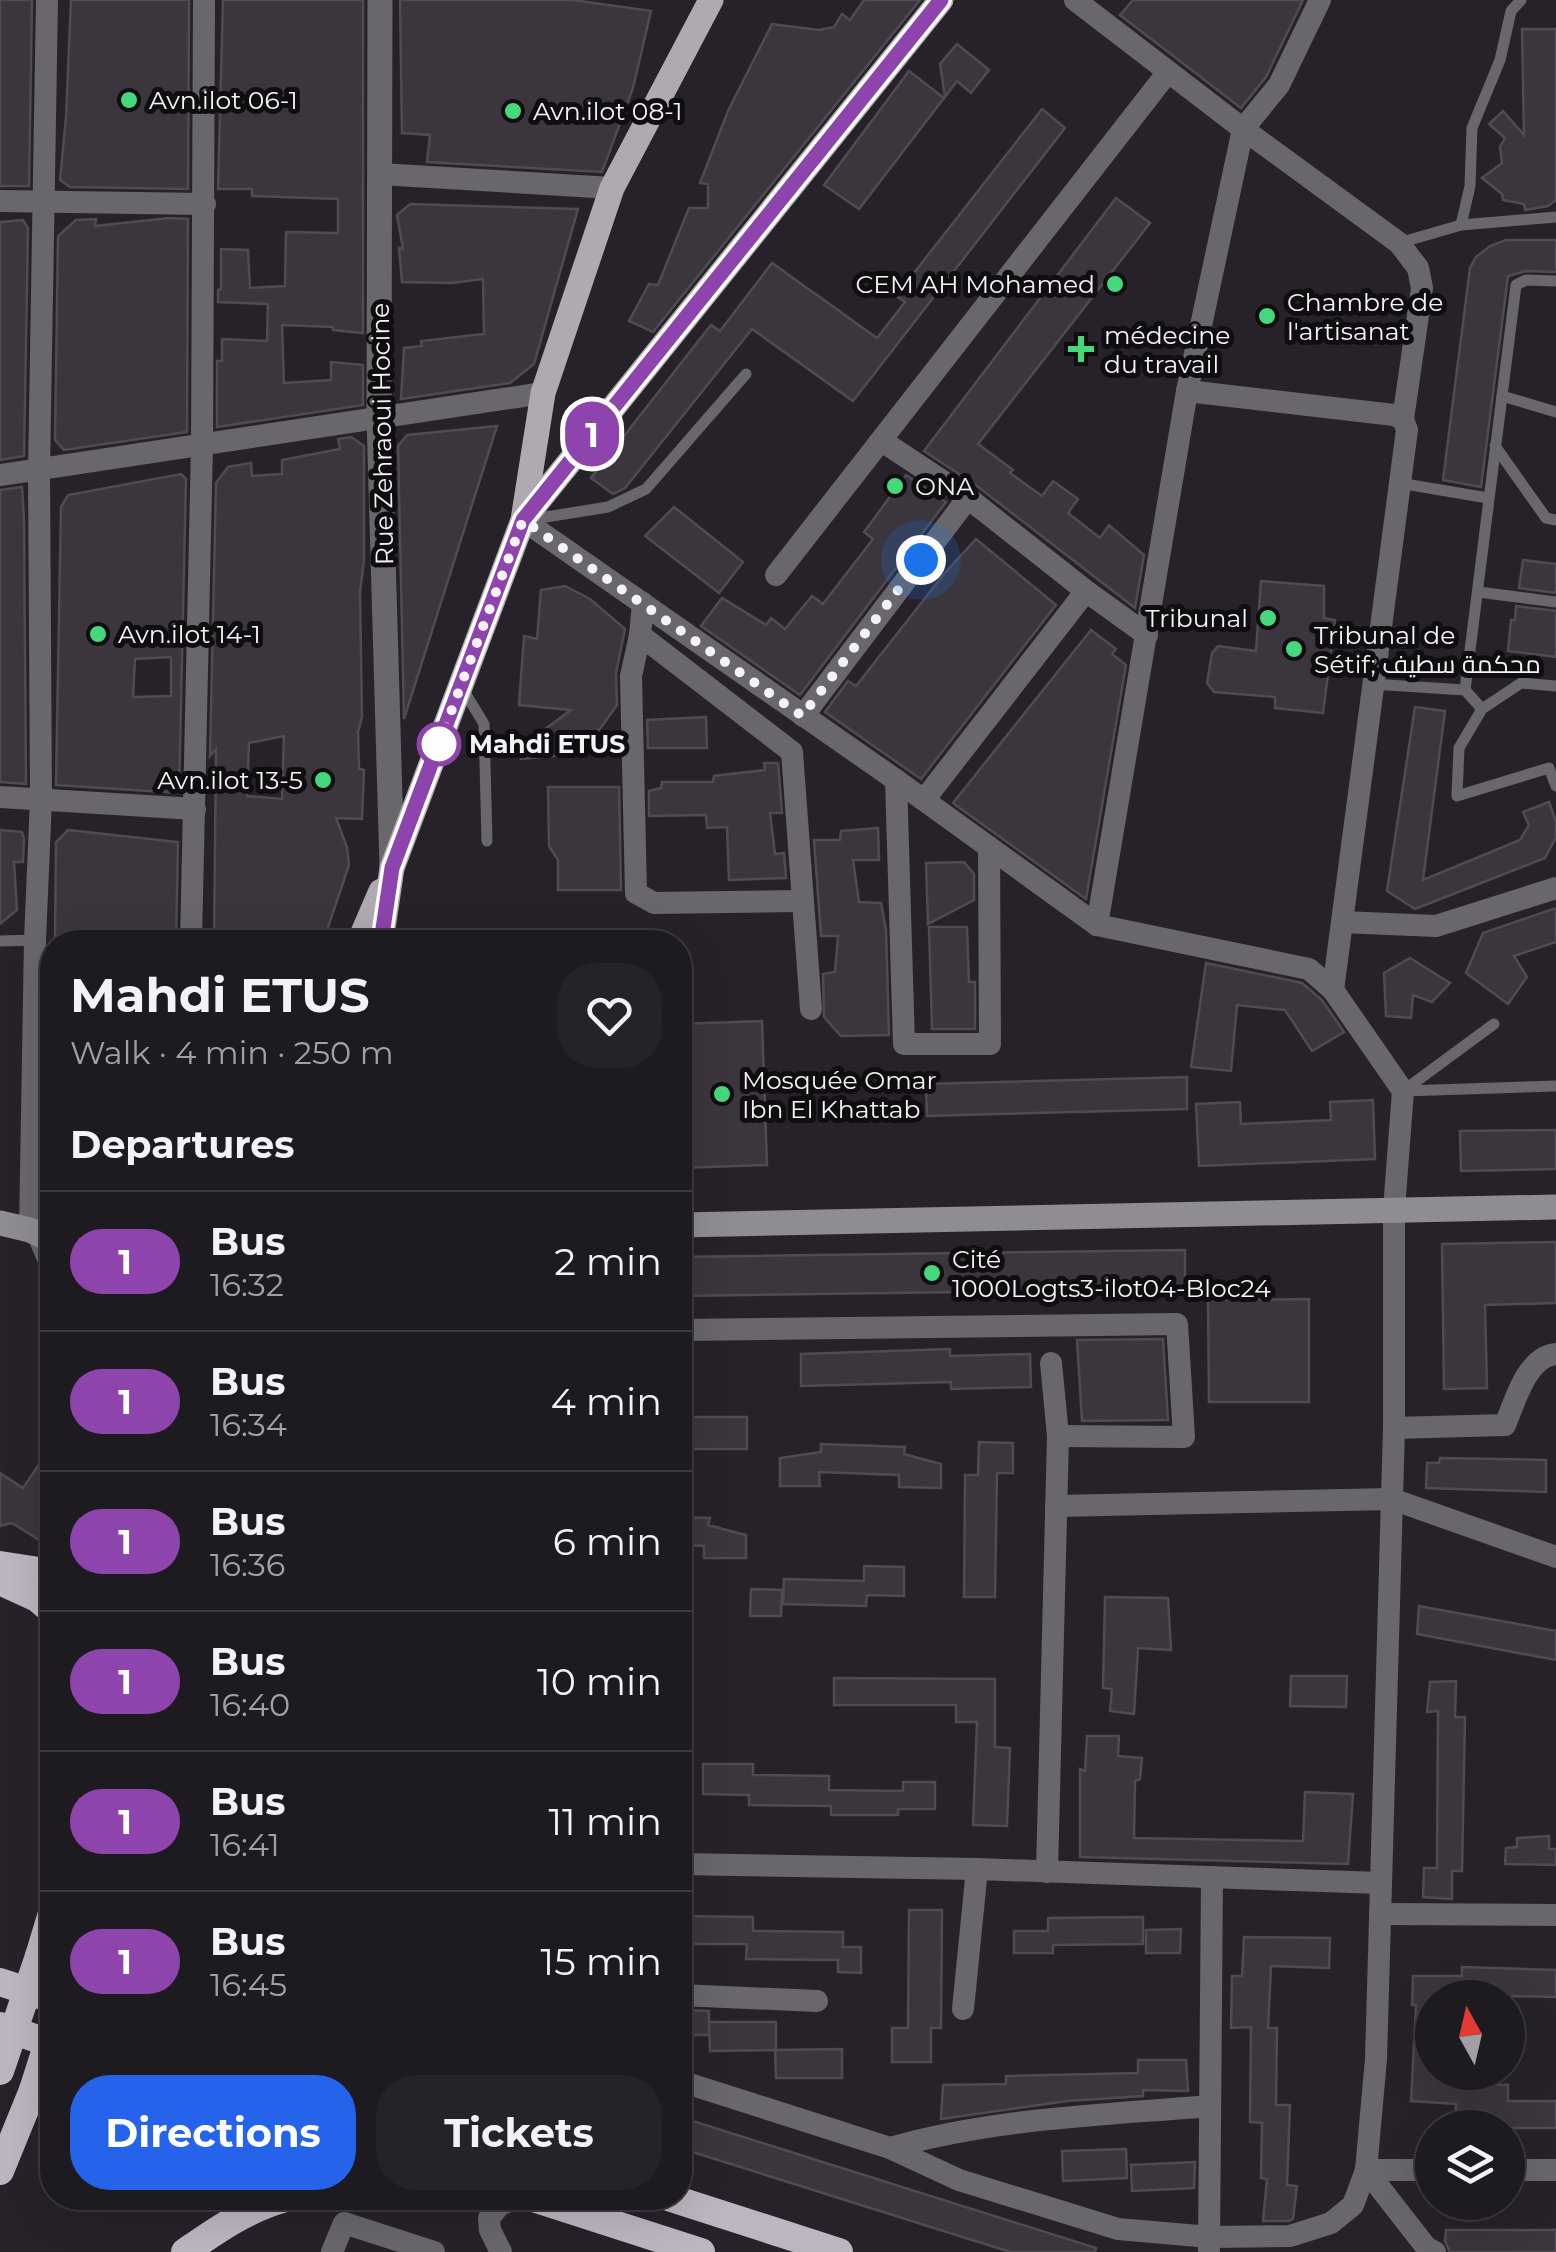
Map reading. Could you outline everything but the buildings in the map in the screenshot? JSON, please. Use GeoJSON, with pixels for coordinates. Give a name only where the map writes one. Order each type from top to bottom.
{"type":"FeatureCollection","features":[{"type":"Feature","properties":{"kind":"highway"},"geometry":{"type":"LineString","coordinates":[[0,1566],[40,1571]]}},
{"type":"Feature","properties":{"kind":"highway"},"geometry":{"type":"LineString","coordinates":[[0,1581],[40,1601]]}},
{"type":"Feature","properties":{"kind":"highway"},"geometry":{"type":"LineString","coordinates":[[0,2071],[40,1953]]}},
{"type":"Feature","properties":{"kind":"highway"},"geometry":{"type":"LineString","coordinates":[[0,1982],[40,1995]]}},
{"type":"Feature","properties":{"kind":"highway"},"geometry":{"type":"LineString","coordinates":[[0,2026],[40,2040]]}},
{"type":"Feature","properties":{"kind":"highway"},"geometry":{"type":"LineString","coordinates":[[0,2171],[40,2070]]}},
{"type":"Feature","properties":{"kind":"highway"},"geometry":{"type":"LineString","coordinates":[[692,2205],[840,2252]]}},
{"type":"Feature","properties":{"kind":"highway"},"geometry":{"type":"LineString","coordinates":[[167,2252],[225,2210]]}},
{"type":"Feature","properties":{"kind":"highway"},"geometry":{"type":"LineString","coordinates":[[185,2252],[253,2210]]}},
{"type":"Feature","properties":{"kind":"highway"},"geometry":{"type":"LineString","coordinates":[[570,2210],[701,2252]]}},
{"type":"Feature","properties":{"kind":"main road"},"geometry":{"type":"LineString","coordinates":[[364,930],[392,868],[523,520],[544,393],[612,188],[712,0]]}},
{"type":"Feature","properties":{"kind":"main road"},"geometry":{"type":"LineString","coordinates":[[523,520],[941,0]]}},
{"type":"Feature","properties":{"kind":"main road"},"geometry":{"type":"LineString","coordinates":[[382,930],[392,868]]}},
{"type":"Feature","properties":{"kind":"main road"},"geometry":{"type":"LineString","coordinates":[[692,1225],[1556,1206]]}},
{"type":"Feature","properties":{"kind":"main road"},"geometry":{"type":"LineString","coordinates":[[0,1224],[40,1231]]}},
{"type":"Feature","properties":{"kind":"street"},"geometry":{"type":"LineString","coordinates":[[40,1086],[35,940],[41,799],[39,471],[47,0]]}},
{"type":"Feature","properties":{"kind":"street"},"geometry":{"type":"LineString","coordinates":[[191,930],[202,445],[204,0]]}},
{"type":"Feature","properties":{"kind":"street","name":"Rue Zehraoui Hocine"},"geometry":{"type":"LineString","coordinates":[[380,0],[379,417],[392,868]]}},
{"type":"Feature","properties":{"kind":"street"},"geometry":{"type":"LineString","coordinates":[[1075,0],[1399,243],[1418,268],[1422,288],[1403,419],[1406,430],[1333,990]]}},
{"type":"Feature","properties":{"kind":"street"},"geometry":{"type":"LineString","coordinates":[[1096,925],[1187,391],[1242,129],[1279,85],[1320,0]]}},
{"type":"Feature","properties":{"kind":"street"},"geometry":{"type":"LineString","coordinates":[[776,574],[1168,72]]}},
{"type":"Feature","properties":{"kind":"street"},"geometry":{"type":"LineString","coordinates":[[380,174],[612,188]]}},
{"type":"Feature","properties":{"kind":"street"},"geometry":{"type":"LineString","coordinates":[[0,201],[204,204]]}},
{"type":"Feature","properties":{"kind":"street"},"geometry":{"type":"LineString","coordinates":[[1187,391],[1403,419]]}},
{"type":"Feature","properties":{"kind":"street"},"geometry":{"type":"LineString","coordinates":[[0,475],[544,393]]}},
{"type":"Feature","properties":{"kind":"street"},"geometry":{"type":"LineString","coordinates":[[882,441],[968,498],[1147,635]]}},
{"type":"Feature","properties":{"kind":"street"},"geometry":{"type":"LineString","coordinates":[[802,716],[968,498]]}},
{"type":"Feature","properties":{"kind":"street"},"geometry":{"type":"LineString","coordinates":[[523,520],[1096,925],[1309,969],[1333,990],[1402,1090],[1394,1210],[1394,1428],[1376,2058],[1366,2170],[1353,2205],[1331,2224],[1290,2236],[1209,2245],[1118,2229],[959,2180],[890,2148],[692,2085]]}},
{"type":"Feature","properties":{"kind":"street"},"geometry":{"type":"LineString","coordinates":[[924,800],[1086,592]]}},
{"type":"Feature","properties":{"kind":"street"},"geometry":{"type":"LineString","coordinates":[[644,603],[631,676],[636,892],[654,903],[802,900]]}},
{"type":"Feature","properties":{"kind":"street"},"geometry":{"type":"LineString","coordinates":[[640,635],[792,752],[810,1009]]}},
{"type":"Feature","properties":{"kind":"street"},"geometry":{"type":"LineString","coordinates":[[896,780],[904,1044],[990,1044],[989,847]]}},
{"type":"Feature","properties":{"kind":"street"},"geometry":{"type":"LineString","coordinates":[[0,797],[195,809]]}},
{"type":"Feature","properties":{"kind":"street"},"geometry":{"type":"LineString","coordinates":[[1342,922],[1436,926],[1556,888]]}},
{"type":"Feature","properties":{"kind":"street"},"geometry":{"type":"LineString","coordinates":[[692,1330],[1177,1324],[1184,1436],[1058,1436]]}},
{"type":"Feature","properties":{"kind":"street"},"geometry":{"type":"LineString","coordinates":[[1394,1428],[1505,1425],[1528,1372],[1548,1355],[1556,1354]]}},
{"type":"Feature","properties":{"kind":"street"},"geometry":{"type":"LineString","coordinates":[[1047,1872],[1058,1436],[1051,1363]]}},
{"type":"Feature","properties":{"kind":"street"},"geometry":{"type":"LineString","coordinates":[[1056,1506],[1392,1499],[1556,1556]]}},
{"type":"Feature","properties":{"kind":"street"},"geometry":{"type":"LineString","coordinates":[[692,1864],[1381,1883]]}},
{"type":"Feature","properties":{"kind":"street"},"geometry":{"type":"LineString","coordinates":[[962,2009],[977,1869]]}},
{"type":"Feature","properties":{"kind":"street"},"geometry":{"type":"LineString","coordinates":[[1209,2245],[1212,1877]]}},
{"type":"Feature","properties":{"kind":"street"},"geometry":{"type":"LineString","coordinates":[[1380,1914],[1556,1916]]}},
{"type":"Feature","properties":{"kind":"street"},"geometry":{"type":"LineString","coordinates":[[692,1996],[817,2001]]}},
{"type":"Feature","properties":{"kind":"street"},"geometry":{"type":"LineString","coordinates":[[890,2148],[958,2132],[1040,2120],[1210,2106]]}},
{"type":"Feature","properties":{"kind":"street"},"geometry":{"type":"LineString","coordinates":[[1366,2170],[1415,2170]]}},
{"type":"Feature","properties":{"kind":"street"},"geometry":{"type":"LineString","coordinates":[[1366,2170],[1426,2247],[1435,2252]]}},
{"type":"Feature","properties":{"kind":"street"},"geometry":{"type":"LineString","coordinates":[[1525,2170],[1556,2170]]}},
{"type":"Feature","properties":{"kind":"street"},"geometry":{"type":"LineString","coordinates":[[496,2210],[489,2218],[490,2230],[501,2252]]}},
{"type":"Feature","properties":{"kind":"street"},"geometry":{"type":"LineString","coordinates":[[332,2252],[344,2223],[434,2252]]}},
{"type":"Feature","properties":{"kind":"lane"},"geometry":{"type":"LineString","coordinates":[[1461,225],[1470,186],[1472,128],[1500,60],[1511,12],[1521,0]]}},
{"type":"Feature","properties":{"kind":"lane"},"geometry":{"type":"LineString","coordinates":[[1399,243],[1440,228],[1556,218]]}},
{"type":"Feature","properties":{"kind":"lane"},"geometry":{"type":"LineString","coordinates":[[1466,690],[1516,284],[1556,280]]}},
{"type":"Feature","properties":{"kind":"lane"},"geometry":{"type":"LineString","coordinates":[[523,520],[608,507],[646,488],[746,374]]}},
{"type":"Feature","properties":{"kind":"lane"},"geometry":{"type":"LineString","coordinates":[[1502,396],[1556,412]]}},
{"type":"Feature","properties":{"kind":"lane"},"geometry":{"type":"LineString","coordinates":[[1494,446],[1546,518],[1556,520]]}},
{"type":"Feature","properties":{"kind":"lane"},"geometry":{"type":"LineString","coordinates":[[1398,483],[1488,498]]}},
{"type":"Feature","properties":{"kind":"lane"},"geometry":{"type":"LineString","coordinates":[[1478,592],[1556,602]]}},
{"type":"Feature","properties":{"kind":"lane"},"geometry":{"type":"LineString","coordinates":[[1556,686],[1521,683],[1482,709],[1459,748],[1458,796],[1553,767],[1556,786]]}},
{"type":"Feature","properties":{"kind":"lane"},"geometry":{"type":"LineString","coordinates":[[1372,684],[1466,690],[1482,709]]}},
{"type":"Feature","properties":{"kind":"lane"},"geometry":{"type":"LineString","coordinates":[[461,686],[484,724],[487,841]]}},
{"type":"Feature","properties":{"kind":"lane"},"geometry":{"type":"LineString","coordinates":[[0,941],[35,940]]}},
{"type":"Feature","properties":{"kind":"lane"},"geometry":{"type":"LineString","coordinates":[[1402,1090],[1494,1024]]}},
{"type":"Feature","properties":{"kind":"lane"},"geometry":{"type":"LineString","coordinates":[[1402,1090],[1556,1086]]}},
{"type":"Feature","properties":{"kind":"bus line","name":"1"},"geometry":{"type":"LineString","coordinates":[[384,930],[392,868],[523,520],[941,0]]}},
{"type":"Feature","properties":{"kind":"place","name":"Avn.ilot 06-1"},"geometry":{"type":"Point","coordinates":[129,100]}},
{"type":"Feature","properties":{"kind":"place","name":"Avn.ilot 08-1"},"geometry":{"type":"Point","coordinates":[513,111]}},
{"type":"Feature","properties":{"kind":"place","name":"CEM AH Mohamed"},"geometry":{"type":"Point","coordinates":[1115,284]}},
{"type":"Feature","properties":{"kind":"place","name":"Chambre de l'artisanat"},"geometry":{"type":"Point","coordinates":[1267,316]}},
{"type":"Feature","properties":{"kind":"place","name":"médecine du travail"},"geometry":{"type":"Point","coordinates":[1081,349]}},
{"type":"Feature","properties":{"kind":"place","name":"ONA"},"geometry":{"type":"Point","coordinates":[895,486]}},
{"type":"Feature","properties":{"kind":"place","name":"Tribunal"},"geometry":{"type":"Point","coordinates":[1268,618]}},
{"type":"Feature","properties":{"kind":"place","name":"Avn.ilot 14-1"},"geometry":{"type":"Point","coordinates":[98,634]}},
{"type":"Feature","properties":{"kind":"place","name":"Tribunal de Sétif; محكمة سطيف"},"geometry":{"type":"Point","coordinates":[1294,649]}},
{"type":"Feature","properties":{"kind":"place","name":"Mahdi ETUS"},"geometry":{"type":"Point","coordinates":[439,744]}},
{"type":"Feature","properties":{"kind":"place","name":"Avn.ilot 13-5"},"geometry":{"type":"Point","coordinates":[323,780]}},
{"type":"Feature","properties":{"kind":"place","name":"Mosquée Omar Ibn El Khattab"},"geometry":{"type":"Point","coordinates":[722,1094]}},
{"type":"Feature","properties":{"kind":"place","name":"Cité 1000Logts3-ilot04-Bloc24"},"geometry":{"type":"Point","coordinates":[932,1273]}},
{"type":"Feature","properties":{"kind":"route"},"geometry":{"type":"LineString","coordinates":[[439,744],[523,520],[802,716],[921,560]]}}]}
